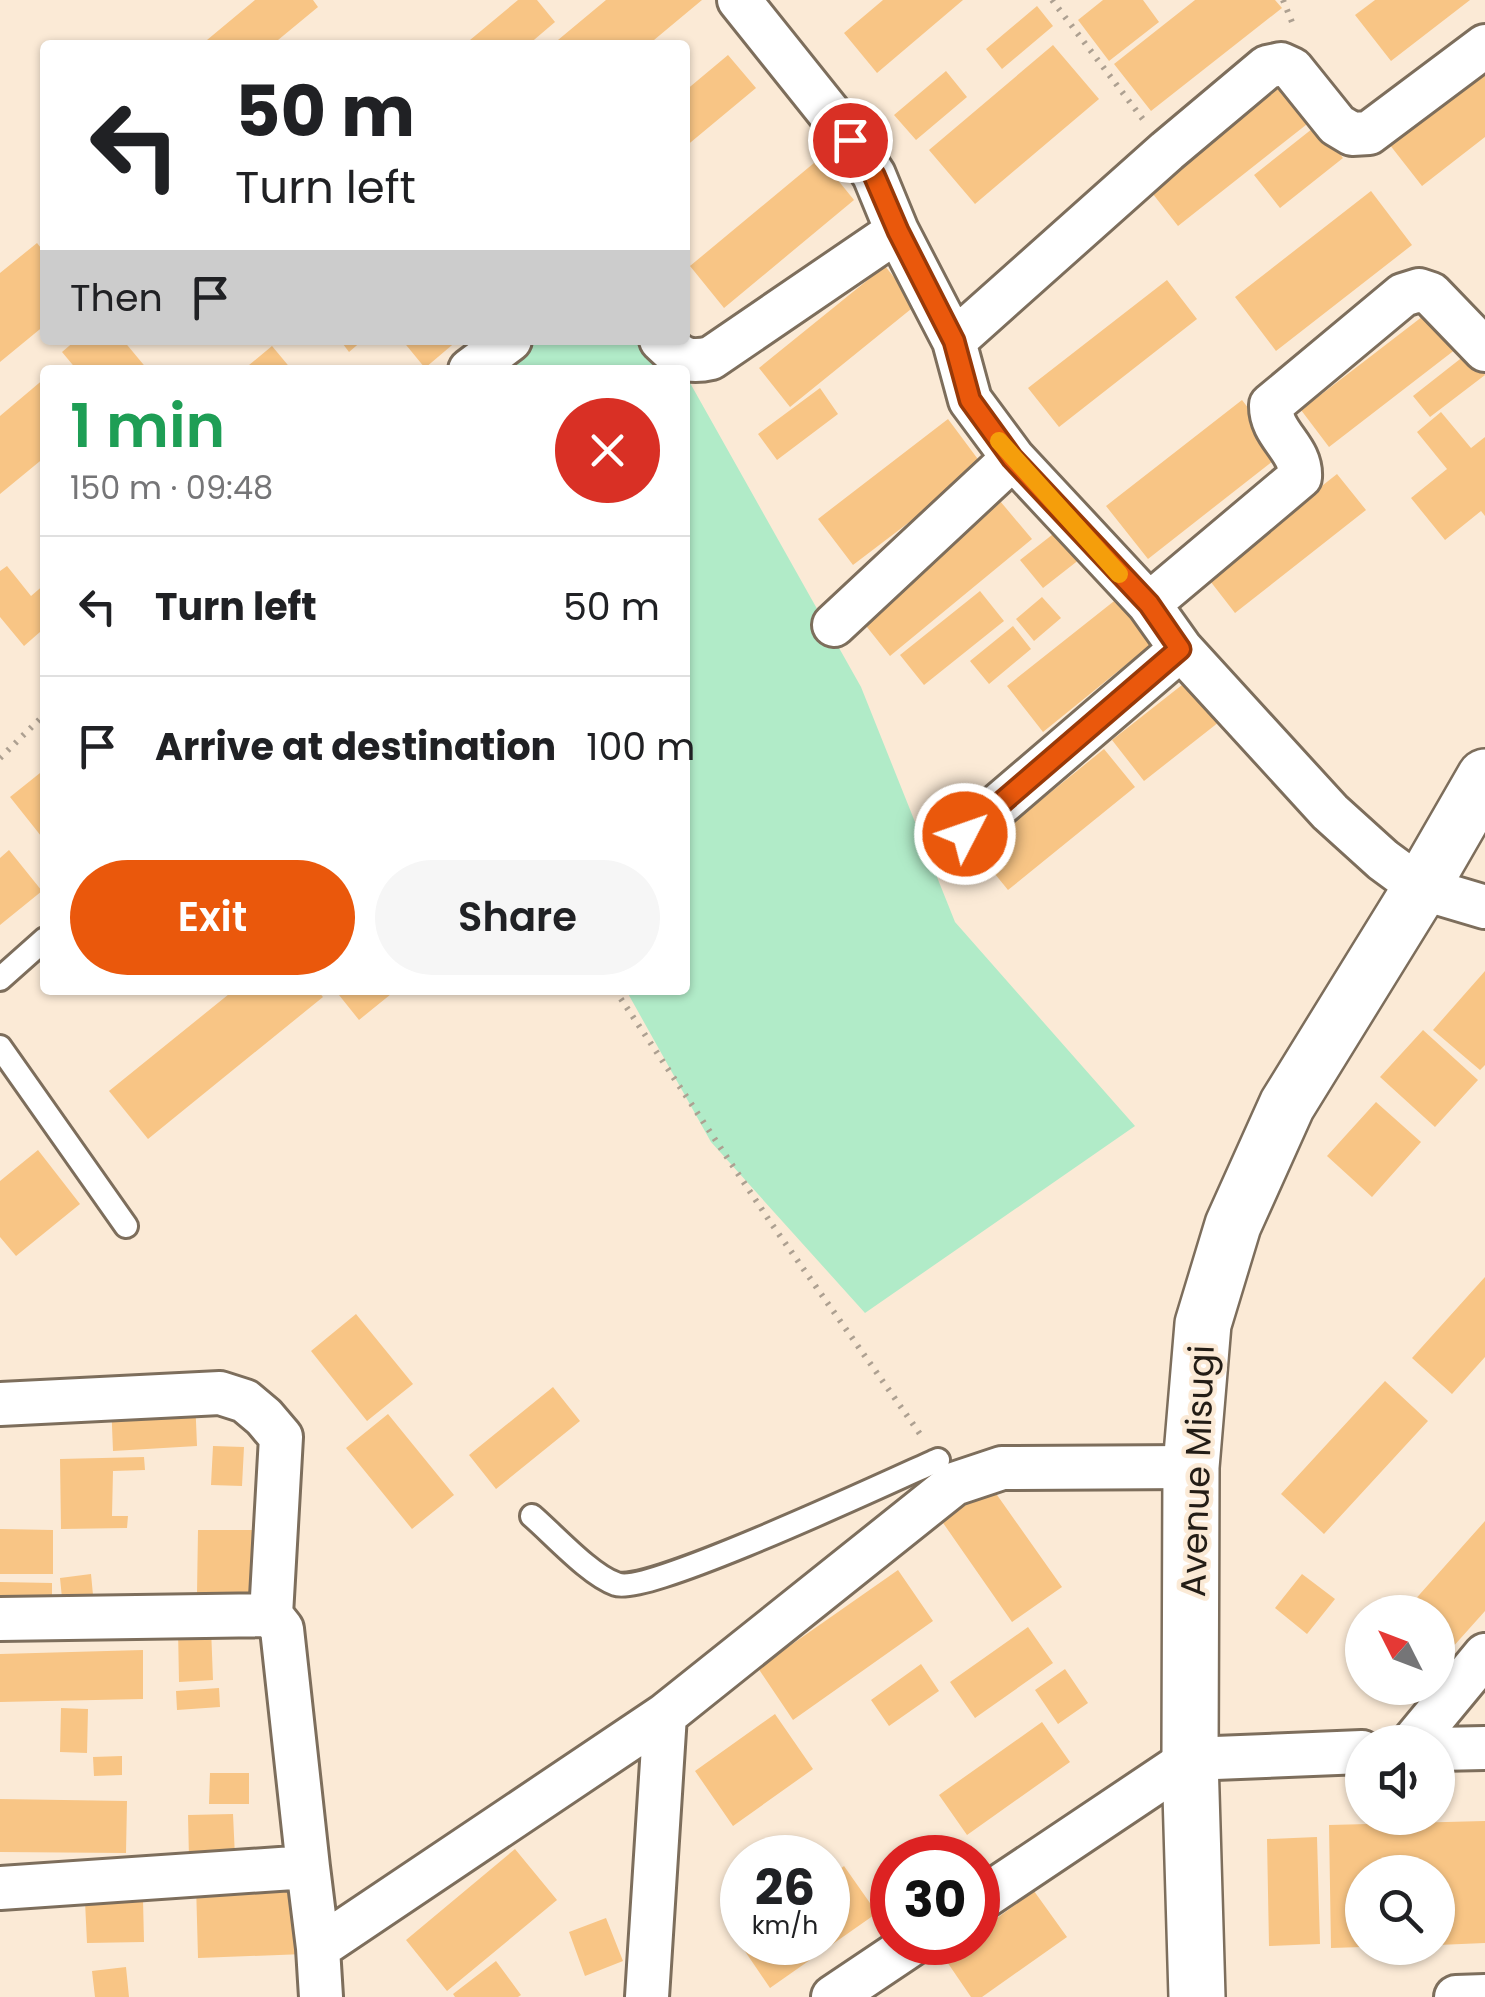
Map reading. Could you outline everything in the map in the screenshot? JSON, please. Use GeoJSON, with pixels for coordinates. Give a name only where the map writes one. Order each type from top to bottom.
{"type":"FeatureCollection","features":[{"type":"Feature","properties":{"kind":"street"},"geometry":{"type":"LineString","coordinates":[[739,0],[874,175],[954,341],[970,400],[1012,458],[1149,604],[1180,649],[1330,812],[1421,888],[1485,907]]}},
{"type":"Feature","properties":{"kind":"street"},"geometry":{"type":"LineString","coordinates":[[954,341],[1267,67],[1280,64],[1292,70],[1337,126],[1352,134],[1370,133],[1485,46]]}},
{"type":"Feature","properties":{"kind":"street"},"geometry":{"type":"LineString","coordinates":[[666,345],[678,357],[697,362],[711,358],[898,231]]}},
{"type":"Feature","properties":{"kind":"street"},"geometry":{"type":"LineString","coordinates":[[1149,604],[1300,477],[1301,464],[1271,420],[1271,405],[1403,294],[1419,290],[1431,294],[1485,350]]}},
{"type":"Feature","properties":{"kind":"street"},"geometry":{"type":"LineString","coordinates":[[477,365],[503,345]]}},
{"type":"Feature","properties":{"kind":"street"},"geometry":{"type":"LineString","coordinates":[[834,626],[1012,458]]}},
{"type":"Feature","properties":{"kind":"street"},"geometry":{"type":"LineString","coordinates":[[965,834],[1180,649]]}},
{"type":"Feature","properties":{"kind":"street","name":"Avenue Misugi"},"geometry":{"type":"LineString","coordinates":[[1197,1997],[1190,1758],[1191,1467],[1203,1324],[1233,1225],[1288,1105],[1485,777]]}},
{"type":"Feature","properties":{"kind":"street"},"geometry":{"type":"LineString","coordinates":[[0,1404],[220,1393],[245,1401],[281,1437],[271,1615],[282,1629],[321,1997]]}},
{"type":"Feature","properties":{"kind":"street"},"geometry":{"type":"LineString","coordinates":[[318,1948],[665,1715],[954,1484],[1002,1468],[1191,1467]]}},
{"type":"Feature","properties":{"kind":"street"},"geometry":{"type":"LineString","coordinates":[[0,1619],[271,1615]]}},
{"type":"Feature","properties":{"kind":"street"},"geometry":{"type":"LineString","coordinates":[[1427,1725],[1485,1655]]}},
{"type":"Feature","properties":{"kind":"street"},"geometry":{"type":"LineString","coordinates":[[647,1997],[665,1715]]}},
{"type":"Feature","properties":{"kind":"street"},"geometry":{"type":"LineString","coordinates":[[1455,1749],[1485,1748]]}},
{"type":"Feature","properties":{"kind":"street"},"geometry":{"type":"LineString","coordinates":[[1000,1886],[1190,1758],[1345,1753]]}},
{"type":"Feature","properties":{"kind":"street"},"geometry":{"type":"LineString","coordinates":[[0,1888],[308,1867]]}},
{"type":"Feature","properties":{"kind":"street"},"geometry":{"type":"LineString","coordinates":[[834,1997],[881,1965]]}},
{"type":"Feature","properties":{"kind":"street"},"geometry":{"type":"LineString","coordinates":[[1456,1997],[1485,1996]]}},
{"type":"Feature","properties":{"kind":"lane"},"geometry":{"type":"LineString","coordinates":[[0,980],[40,944]]}},
{"type":"Feature","properties":{"kind":"lane"},"geometry":{"type":"LineString","coordinates":[[0,1047],[126,1226]]}},
{"type":"Feature","properties":{"kind":"lane"},"geometry":{"type":"LineString","coordinates":[[532,1516],[594,1571],[618,1586],[642,1583],[696,1565],[938,1460]]}},
{"type":"Feature","properties":{"kind":"path"},"geometry":{"type":"LineString","coordinates":[[1052,0],[1167,151]]}},
{"type":"Feature","properties":{"kind":"path"},"geometry":{"type":"LineString","coordinates":[[0,758],[40,719]]}},
{"type":"Feature","properties":{"kind":"path"},"geometry":{"type":"LineString","coordinates":[[618,995],[771,1223],[938,1460]]}},
{"type":"Feature","properties":{"kind":"green space"},"geometry":{"type":"Polygon","coordinates":[[[514,345],[669,345],[680,365],[488,365],[514,345]]]}},
{"type":"Feature","properties":{"kind":"green space"},"geometry":{"type":"Polygon","coordinates":[[[690,383],[861,687],[955,922],[1135,1126],[865,1313],[711,1142],[629,995],[690,995],[690,383]]]}},
{"type":"Feature","properties":{"kind":"building"},"geometry":{"type":"Polygon","coordinates":[[[255,0],[313,0],[318,7],[278,40],[207,40],[255,0]]]}},
{"type":"Feature","properties":{"kind":"building"},"geometry":{"type":"Polygon","coordinates":[[[518,0],[537,0],[555,22],[534,40],[470,40],[518,0]]]}},
{"type":"Feature","properties":{"kind":"building"},"geometry":{"type":"Polygon","coordinates":[[[606,0],[702,0],[654,40],[558,40],[606,0]]]}},
{"type":"Feature","properties":{"kind":"building"},"geometry":{"type":"Polygon","coordinates":[[[883,0],[963,0],[877,73],[844,33],[883,0]]]}},
{"type":"Feature","properties":{"kind":"building"},"geometry":{"type":"Polygon","coordinates":[[[1103,0],[1143,0],[1159,22],[1109,61],[1078,20],[1103,0]]]}},
{"type":"Feature","properties":{"kind":"building"},"geometry":{"type":"Polygon","coordinates":[[[1195,0],[1275,0],[1282,8],[1151,111],[1114,64],[1195,0]]]}},
{"type":"Feature","properties":{"kind":"building"},"geometry":{"type":"Polygon","coordinates":[[[1375,0],[1470,0],[1391,61],[1355,15],[1375,0]]]}},
{"type":"Feature","properties":{"kind":"building"},"geometry":{"type":"Polygon","coordinates":[[[1037,6],[1053,26],[1002,69],[986,49],[1037,6]]]}},
{"type":"Feature","properties":{"kind":"building"},"geometry":{"type":"Polygon","coordinates":[[[1053,45],[1099,99],[975,204],[929,150],[1053,45]]]}},
{"type":"Feature","properties":{"kind":"building"},"geometry":{"type":"Polygon","coordinates":[[[728,55],[756,88],[690,143],[690,87],[728,55]]]}},
{"type":"Feature","properties":{"kind":"building"},"geometry":{"type":"Polygon","coordinates":[[[1485,63],[1485,137],[1422,186],[1386,140],[1485,63]]]}},
{"type":"Feature","properties":{"kind":"building"},"geometry":{"type":"Polygon","coordinates":[[[946,71],[967,97],[916,140],[894,115],[946,71]]]}},
{"type":"Feature","properties":{"kind":"building"},"geometry":{"type":"Polygon","coordinates":[[[1282,84],[1311,121],[1178,226],[1149,189],[1282,84]]]}},
{"type":"Feature","properties":{"kind":"building"},"geometry":{"type":"Polygon","coordinates":[[[1317,125],[1343,158],[1280,208],[1254,175],[1317,125]]]}},
{"type":"Feature","properties":{"kind":"building"},"geometry":{"type":"Polygon","coordinates":[[[820,158],[854,200],[724,308],[690,266],[820,158]]]}},
{"type":"Feature","properties":{"kind":"building"},"geometry":{"type":"Polygon","coordinates":[[[1371,191],[1412,245],[1276,351],[1235,297],[1371,191]]]}},
{"type":"Feature","properties":{"kind":"building"},"geometry":{"type":"Polygon","coordinates":[[[37,243],[40,247],[40,329],[0,362],[0,273],[37,243]]]}},
{"type":"Feature","properties":{"kind":"building"},"geometry":{"type":"Polygon","coordinates":[[[885,266],[916,305],[790,407],[759,368],[885,266]]]}},
{"type":"Feature","properties":{"kind":"building"},"geometry":{"type":"Polygon","coordinates":[[[1167,280],[1197,319],[1059,427],[1028,388],[1167,280]]]}},
{"type":"Feature","properties":{"kind":"building"},"geometry":{"type":"Polygon","coordinates":[[[1427,313],[1456,349],[1329,447],[1301,410],[1427,313]]]}},
{"type":"Feature","properties":{"kind":"building"},"geometry":{"type":"Polygon","coordinates":[[[70,345],[127,345],[144,365],[73,365],[62,352],[70,345]]]}},
{"type":"Feature","properties":{"kind":"building"},"geometry":{"type":"Polygon","coordinates":[[[406,345],[452,345],[429,365],[423,365],[406,345]]]}},
{"type":"Feature","properties":{"kind":"building"},"geometry":{"type":"Polygon","coordinates":[[[272,346],[288,365],[249,365],[272,346]]]}},
{"type":"Feature","properties":{"kind":"building"},"geometry":{"type":"Polygon","coordinates":[[[1469,352],[1485,375],[1430,417],[1413,396],[1469,352]]]}},
{"type":"Feature","properties":{"kind":"building"},"geometry":{"type":"Polygon","coordinates":[[[40,382],[40,461],[0,494],[0,416],[40,382]]]}},
{"type":"Feature","properties":{"kind":"building"},"geometry":{"type":"Polygon","coordinates":[[[820,388],[838,414],[777,460],[758,434],[820,388]]]}},
{"type":"Feature","properties":{"kind":"building"},"geometry":{"type":"Polygon","coordinates":[[[1242,400],[1283,453],[1148,559],[1106,506],[1242,400]]]}},
{"type":"Feature","properties":{"kind":"building"},"geometry":{"type":"Polygon","coordinates":[[[1441,412],[1471,448],[1485,437],[1485,516],[1481,511],[1445,540],[1411,498],[1447,469],[1417,432],[1441,412]]]}},
{"type":"Feature","properties":{"kind":"building"},"geometry":{"type":"Polygon","coordinates":[[[948,419],[983,466],[853,565],[818,519],[948,419]]]}},
{"type":"Feature","properties":{"kind":"building"},"geometry":{"type":"Polygon","coordinates":[[[1337,474],[1366,510],[1235,613],[1207,577],[1337,474]]]}},
{"type":"Feature","properties":{"kind":"building"},"geometry":{"type":"Polygon","coordinates":[[[1000,501],[1032,539],[890,656],[859,617],[1000,501]]]}},
{"type":"Feature","properties":{"kind":"building"},"geometry":{"type":"Polygon","coordinates":[[[1057,531],[1080,559],[1043,588],[1020,560],[1057,531]]]}},
{"type":"Feature","properties":{"kind":"building"},"geometry":{"type":"Polygon","coordinates":[[[7,566],[31,596],[40,588],[40,632],[24,646],[0,617],[0,571],[7,566]]]}},
{"type":"Feature","properties":{"kind":"building"},"geometry":{"type":"Polygon","coordinates":[[[980,591],[1004,621],[924,685],[900,655],[980,591]]]}},
{"type":"Feature","properties":{"kind":"building"},"geometry":{"type":"Polygon","coordinates":[[[1123,594],[1159,638],[1043,732],[1007,686],[1123,594]]]}},
{"type":"Feature","properties":{"kind":"building"},"geometry":{"type":"Polygon","coordinates":[[[1042,597],[1061,618],[1034,641],[1016,619],[1042,597]]]}},
{"type":"Feature","properties":{"kind":"building"},"geometry":{"type":"Polygon","coordinates":[[[1013,626],[1031,649],[989,684],[970,661],[1013,626]]]}},
{"type":"Feature","properties":{"kind":"building"},"geometry":{"type":"Polygon","coordinates":[[[1187,681],[1219,722],[1144,781],[1112,740],[1187,681]]]}},
{"type":"Feature","properties":{"kind":"building"},"geometry":{"type":"Polygon","coordinates":[[[1104,749],[1135,787],[1008,890],[977,852],[1104,749]]]}},
{"type":"Feature","properties":{"kind":"building"},"geometry":{"type":"Polygon","coordinates":[[[40,773],[40,835],[10,797],[40,773]]]}},
{"type":"Feature","properties":{"kind":"building"},"geometry":{"type":"Polygon","coordinates":[[[9,850],[40,893],[0,925],[0,858],[9,850]]]}},
{"type":"Feature","properties":{"kind":"building"},"geometry":{"type":"Polygon","coordinates":[[[1485,971],[1485,1065],[1480,1070],[1433,1030],[1485,971]]]}},
{"type":"Feature","properties":{"kind":"building"},"geometry":{"type":"Polygon","coordinates":[[[228,995],[323,997],[148,1139],[109,1091],[228,995]]]}},
{"type":"Feature","properties":{"kind":"building"},"geometry":{"type":"Polygon","coordinates":[[[339,995],[390,995],[359,1020],[339,995]]]}},
{"type":"Feature","properties":{"kind":"building"},"geometry":{"type":"Polygon","coordinates":[[[1423,1030],[1478,1080],[1435,1127],[1380,1077],[1423,1030]]]}},
{"type":"Feature","properties":{"kind":"building"},"geometry":{"type":"Polygon","coordinates":[[[1376,1102],[1421,1142],[1372,1197],[1327,1156],[1376,1102]]]}},
{"type":"Feature","properties":{"kind":"building"},"geometry":{"type":"Polygon","coordinates":[[[38,1150],[80,1204],[16,1256],[0,1237],[0,1181],[38,1150]]]}},
{"type":"Feature","properties":{"kind":"building"},"geometry":{"type":"Polygon","coordinates":[[[1485,1277],[1485,1357],[1452,1394],[1412,1358],[1485,1277]]]}},
{"type":"Feature","properties":{"kind":"building"},"geometry":{"type":"Polygon","coordinates":[[[356,1314],[413,1384],[367,1421],[311,1351],[356,1314]]]}},
{"type":"Feature","properties":{"kind":"building"},"geometry":{"type":"Polygon","coordinates":[[[1385,1381],[1428,1421],[1324,1534],[1281,1494],[1385,1381]]]}},
{"type":"Feature","properties":{"kind":"building"},"geometry":{"type":"Polygon","coordinates":[[[553,1387],[580,1421],[496,1489],[469,1455],[553,1387]]]}},
{"type":"Feature","properties":{"kind":"building"},"geometry":{"type":"Polygon","coordinates":[[[195,1397],[197,1446],[113,1451],[111,1401],[195,1397]]]}},
{"type":"Feature","properties":{"kind":"building"},"geometry":{"type":"Polygon","coordinates":[[[388,1414],[454,1495],[412,1529],[346,1448],[388,1414]]]}},
{"type":"Feature","properties":{"kind":"building"},"geometry":{"type":"Polygon","coordinates":[[[213,1446],[244,1447],[242,1486],[211,1485],[213,1446]]]}},
{"type":"Feature","properties":{"kind":"building"},"geometry":{"type":"Polygon","coordinates":[[[144,1457],[145,1470],[113,1471],[112,1516],[128,1516],[127,1528],[61,1529],[60,1459],[144,1457]]]}},
{"type":"Feature","properties":{"kind":"building"},"geometry":{"type":"Polygon","coordinates":[[[990,1485],[1062,1587],[1012,1622],[941,1520],[990,1485]]]}},
{"type":"Feature","properties":{"kind":"building"},"geometry":{"type":"Polygon","coordinates":[[[1485,1521],[1485,1611],[1455,1645],[1455,1595],[1419,1595],[1485,1521]]]}},
{"type":"Feature","properties":{"kind":"building"},"geometry":{"type":"Polygon","coordinates":[[[0,1529],[53,1530],[53,1574],[0,1574],[0,1529]]]}},
{"type":"Feature","properties":{"kind":"building"},"geometry":{"type":"Polygon","coordinates":[[[198,1530],[262,1530],[262,1594],[197,1594],[198,1530]]]}},
{"type":"Feature","properties":{"kind":"building"},"geometry":{"type":"Polygon","coordinates":[[[898,1570],[933,1621],[793,1720],[758,1668],[898,1570]]]}},
{"type":"Feature","properties":{"kind":"building"},"geometry":{"type":"Polygon","coordinates":[[[91,1574],[93,1595],[62,1598],[60,1578],[91,1574]]]}},
{"type":"Feature","properties":{"kind":"building"},"geometry":{"type":"Polygon","coordinates":[[[1302,1574],[1335,1599],[1307,1634],[1275,1608],[1302,1574]]]}},
{"type":"Feature","properties":{"kind":"building"},"geometry":{"type":"Polygon","coordinates":[[[0,1582],[52,1583],[52,1613],[0,1612],[0,1582]]]}},
{"type":"Feature","properties":{"kind":"building"},"geometry":{"type":"Polygon","coordinates":[[[1028,1627],[1053,1663],[975,1718],[950,1682],[1028,1627]]]}},
{"type":"Feature","properties":{"kind":"building"},"geometry":{"type":"Polygon","coordinates":[[[211,1628],[213,1680],[179,1682],[178,1629],[211,1628]]]}},
{"type":"Feature","properties":{"kind":"building"},"geometry":{"type":"Polygon","coordinates":[[[143,1650],[143,1699],[0,1702],[0,1654],[143,1650]]]}},
{"type":"Feature","properties":{"kind":"building"},"geometry":{"type":"Polygon","coordinates":[[[921,1664],[939,1691],[889,1726],[871,1700],[921,1664]]]}},
{"type":"Feature","properties":{"kind":"building"},"geometry":{"type":"Polygon","coordinates":[[[1065,1669],[1088,1703],[1058,1724],[1035,1690],[1065,1669]]]}},
{"type":"Feature","properties":{"kind":"building"},"geometry":{"type":"Polygon","coordinates":[[[219,1688],[220,1707],[177,1710],[176,1691],[219,1688]]]}},
{"type":"Feature","properties":{"kind":"building"},"geometry":{"type":"Polygon","coordinates":[[[61,1708],[88,1709],[87,1753],[60,1752],[61,1708]]]}},
{"type":"Feature","properties":{"kind":"building"},"geometry":{"type":"Polygon","coordinates":[[[775,1714],[813,1769],[733,1826],[695,1771],[775,1714]]]}},
{"type":"Feature","properties":{"kind":"building"},"geometry":{"type":"Polygon","coordinates":[[[1042,1722],[1070,1762],[967,1835],[939,1795],[1042,1722]]]}},
{"type":"Feature","properties":{"kind":"building"},"geometry":{"type":"Polygon","coordinates":[[[122,1756],[122,1775],[94,1776],[93,1757],[122,1756]]]}},
{"type":"Feature","properties":{"kind":"building"},"geometry":{"type":"Polygon","coordinates":[[[210,1773],[249,1773],[249,1804],[209,1804],[210,1773]]]}},
{"type":"Feature","properties":{"kind":"building"},"geometry":{"type":"Polygon","coordinates":[[[0,1799],[127,1801],[126,1853],[0,1852],[0,1799]]]}},
{"type":"Feature","properties":{"kind":"building"},"geometry":{"type":"Polygon","coordinates":[[[233,1814],[235,1857],[189,1859],[188,1815],[233,1814]]]}},
{"type":"Feature","properties":{"kind":"building"},"geometry":{"type":"Polygon","coordinates":[[[1485,1821],[1485,1943],[1455,1944],[1455,1855],[1345,1855],[1345,1948],[1331,1948],[1329,1825],[1345,1825],[1345,1835],[1455,1835],[1455,1822],[1485,1821]]]}},
{"type":"Feature","properties":{"kind":"building"},"geometry":{"type":"Polygon","coordinates":[[[1317,1837],[1320,1944],[1269,1946],[1267,1839],[1317,1837]]]}},
{"type":"Feature","properties":{"kind":"building"},"geometry":{"type":"Polygon","coordinates":[[[515,1849],[557,1900],[447,1991],[406,1940],[515,1849]]]}},
{"type":"Feature","properties":{"kind":"building"},"geometry":{"type":"Polygon","coordinates":[[[850,1875],[870,1903],[870,1918],[850,1932],[850,1875]]]}},
{"type":"Feature","properties":{"kind":"building"},"geometry":{"type":"Polygon","coordinates":[[[301,1879],[304,1954],[198,1958],[196,1883],[301,1879]]]}},
{"type":"Feature","properties":{"kind":"building"},"geometry":{"type":"Polygon","coordinates":[[[1034,1891],[1067,1937],[982,1997],[971,1997],[949,1965],[1000,1965],[1000,1916],[1034,1891]]]}},
{"type":"Feature","properties":{"kind":"building"},"geometry":{"type":"Polygon","coordinates":[[[143,1899],[144,1942],[87,1943],[85,1901],[143,1899]]]}},
{"type":"Feature","properties":{"kind":"building"},"geometry":{"type":"Polygon","coordinates":[[[606,1918],[623,1961],[585,1976],[569,1932],[606,1918]]]}},
{"type":"Feature","properties":{"kind":"building"},"geometry":{"type":"Polygon","coordinates":[[[496,1961],[521,1995],[455,1997],[453,1994],[496,1961]]]}},
{"type":"Feature","properties":{"kind":"building"},"geometry":{"type":"Polygon","coordinates":[[[754,1965],[803,1965],[770,1988],[754,1965]]]}},
{"type":"Feature","properties":{"kind":"building"},"geometry":{"type":"Polygon","coordinates":[[[126,1967],[129,1997],[95,1997],[92,1971],[126,1967]]]}},
{"type":"Feature","properties":{"kind":"slow traffic"},"geometry":{"type":"LineString","coordinates":[[999,441],[1119,574]]}},
{"type":"Feature","properties":{"kind":"route"},"geometry":{"type":"LineString","coordinates":[[850,140],[874,175],[954,341],[970,400],[1012,458],[1149,604],[1180,649],[965,834]]}}]}
